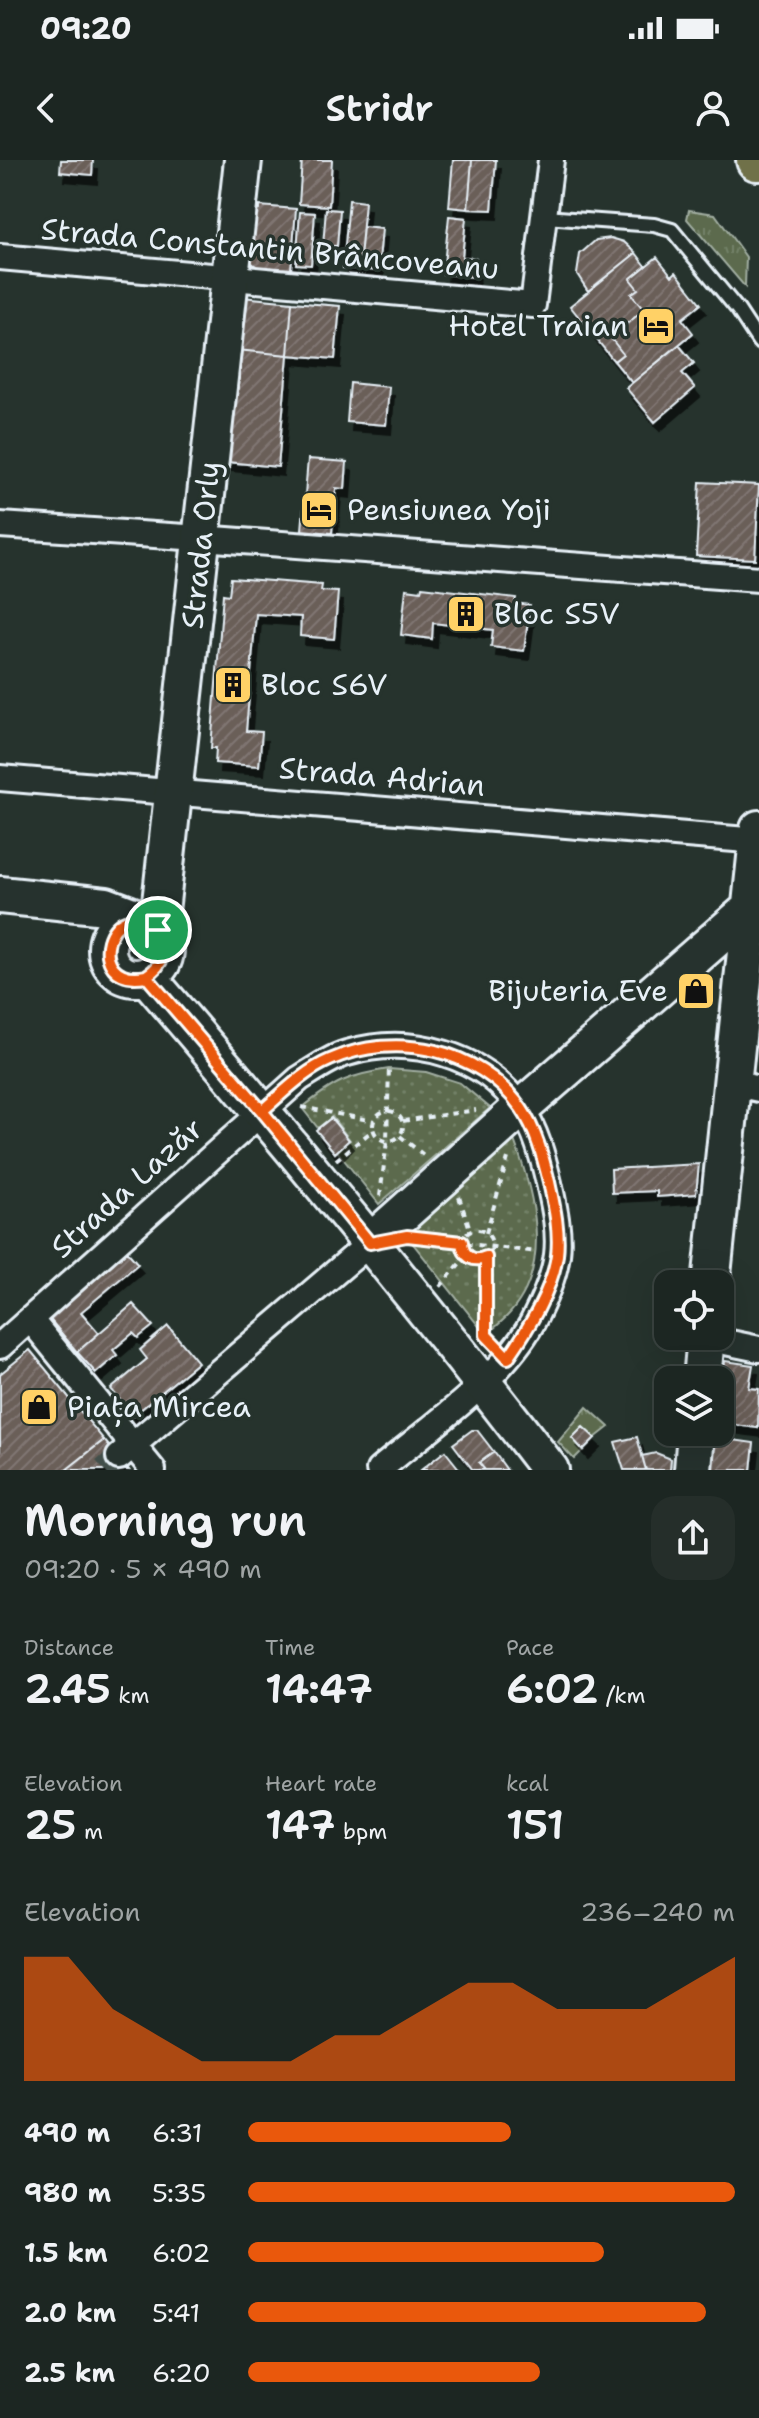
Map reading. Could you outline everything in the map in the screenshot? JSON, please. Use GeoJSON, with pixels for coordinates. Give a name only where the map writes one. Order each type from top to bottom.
{"type":"FeatureCollection","features":[{"type":"Feature","properties":{"kind":"street","name":"Strada Orly"},"geometry":{"type":"LineString","coordinates":[[151,925],[175,791],[243,160]]}},
{"type":"Feature","properties":{"kind":"street"},"geometry":{"type":"LineString","coordinates":[[545,217],[551,160]]}},
{"type":"Feature","properties":{"kind":"street","name":"Strada Constantin Brâncoveanu"},"geometry":{"type":"LineString","coordinates":[[0,257],[533,305],[545,217]]}},
{"type":"Feature","properties":{"kind":"street"},"geometry":{"type":"LineString","coordinates":[[0,525],[759,579]]}},
{"type":"Feature","properties":{"kind":"street","name":"Strada Adrian"},"geometry":{"type":"LineString","coordinates":[[0,778],[758,841]]}},
{"type":"Feature","properties":{"kind":"street"},"geometry":{"type":"LineString","coordinates":[[713,1270],[745,1086],[750,909],[759,829]]}},
{"type":"Feature","properties":{"kind":"street"},"geometry":{"type":"LineString","coordinates":[[16,896],[106,906],[151,925],[163,938],[164,956],[160,965],[146,976],[128,977],[108,959],[106,950],[111,933],[125,921],[151,925]]}},
{"type":"Feature","properties":{"kind":"street"},"geometry":{"type":"LineString","coordinates":[[16,896],[65,917],[106,950]]}},
{"type":"Feature","properties":{"kind":"street"},"geometry":{"type":"LineString","coordinates":[[126,1451],[370,1243],[750,909]]}},
{"type":"Feature","properties":{"kind":"street"},"geometry":{"type":"LineString","coordinates":[[146,976],[273,1102],[316,1177],[420,1305],[496,1371],[550,1470]]}},
{"type":"Feature","properties":{"kind":"street","name":"Strada Lazăr"},"geometry":{"type":"LineString","coordinates":[[0,1346],[299,1079],[326,1061],[349,1053],[388,1047],[439,1050],[465,1059],[497,1083],[521,1108]]}},
{"type":"Feature","properties":{"kind":"street"},"geometry":{"type":"LineString","coordinates":[[379,1470],[496,1371],[531,1324],[557,1258],[558,1238],[545,1166],[534,1133],[521,1108]]}},
{"type":"Feature","properties":{"kind":"street"},"geometry":{"type":"LineString","coordinates":[[30,1319],[126,1451],[153,1470]]}},
{"type":"Feature","properties":{"kind":"street"},"geometry":{"type":"LineString","coordinates":[[734,1343],[759,1349]]}},
{"type":"Feature","properties":{"kind":"street"},"geometry":{"type":"LineString","coordinates":[[693,1470],[695,1446]]}},
{"type":"Feature","properties":{"kind":"lane"},"geometry":{"type":"LineString","coordinates":[[545,217],[654,225],[672,230],[738,310],[759,342]]}},
{"type":"Feature","properties":{"kind":"path"},"geometry":{"type":"LineString","coordinates":[[388,1047],[387,1141],[379,1204],[370,1243],[407,1236],[536,1251],[557,1258]]}},
{"type":"Feature","properties":{"kind":"path"},"geometry":{"type":"LineString","coordinates":[[273,1102],[374,1121]]}},
{"type":"Feature","properties":{"kind":"path"},"geometry":{"type":"LineString","coordinates":[[389,1111],[401,1117],[403,1129],[400,1136],[387,1141],[378,1138],[374,1121],[380,1113],[389,1111]]}},
{"type":"Feature","properties":{"kind":"path"},"geometry":{"type":"LineString","coordinates":[[316,1177],[374,1130]]}},
{"type":"Feature","properties":{"kind":"path"},"geometry":{"type":"LineString","coordinates":[[492,1246],[486,1233],[510,1153]]}},
{"type":"Feature","properties":{"kind":"path"},"geometry":{"type":"LineString","coordinates":[[457,1191],[471,1232]]}},
{"type":"Feature","properties":{"kind":"path"},"geometry":{"type":"LineString","coordinates":[[462,1242],[471,1232],[479,1230],[486,1233]]}},
{"type":"Feature","properties":{"kind":"path"},"geometry":{"type":"LineString","coordinates":[[462,1242],[467,1255],[478,1260],[486,1257]]}},
{"type":"Feature","properties":{"kind":"path"},"geometry":{"type":"LineString","coordinates":[[492,1246],[486,1257],[486,1335],[496,1371]]}},
{"type":"Feature","properties":{"kind":"path"},"geometry":{"type":"LineString","coordinates":[[420,1305],[445,1283],[467,1255]]}},
{"type":"Feature","properties":{"kind":"green space"},"geometry":{"type":"Polygon","coordinates":[[[689,210],[715,214],[746,257],[745,287],[687,219],[689,210]]]}},
{"type":"Feature","properties":{"kind":"green space"},"geometry":{"type":"Polygon","coordinates":[[[389,1069],[426,1072],[460,1083],[490,1108],[379,1204],[337,1151],[350,1140],[332,1117],[318,1128],[302,1108],[342,1081],[389,1069]]]}},
{"type":"Feature","properties":{"kind":"green space"},"geometry":{"type":"Polygon","coordinates":[[[514,1140],[533,1205],[536,1228],[532,1273],[510,1313],[486,1335],[407,1236],[514,1140]]]}},
{"type":"Feature","properties":{"kind":"green space"},"geometry":{"type":"Polygon","coordinates":[[[587,1407],[609,1427],[595,1438],[583,1427],[572,1438],[583,1450],[574,1459],[558,1442],[587,1407]]]}},
{"type":"Feature","properties":{"kind":"building"},"geometry":{"type":"Polygon","coordinates":[[[61,160],[93,160],[92,175],[60,172],[61,160]]]}},
{"type":"Feature","properties":{"kind":"building"},"geometry":{"type":"Polygon","coordinates":[[[302,160],[332,160],[329,206],[299,204],[302,160]]]}},
{"type":"Feature","properties":{"kind":"building"},"geometry":{"type":"Polygon","coordinates":[[[453,160],[472,160],[468,209],[449,207],[453,160]]]}},
{"type":"Feature","properties":{"kind":"building"},"geometry":{"type":"Polygon","coordinates":[[[472,160],[496,160],[492,210],[468,209],[472,160]]]}},
{"type":"Feature","properties":{"kind":"building"},"geometry":{"type":"Polygon","coordinates":[[[349,200],[365,202],[359,269],[343,268],[349,200]]]}},
{"type":"Feature","properties":{"kind":"building"},"geometry":{"type":"Polygon","coordinates":[[[259,206],[296,209],[291,269],[257,267],[251,262],[255,211],[259,210],[259,206]]]}},
{"type":"Feature","properties":{"kind":"building"},"geometry":{"type":"Polygon","coordinates":[[[326,209],[340,210],[337,246],[323,246],[326,209]]]}},
{"type":"Feature","properties":{"kind":"building"},"geometry":{"type":"Polygon","coordinates":[[[300,212],[315,213],[311,265],[296,264],[300,212]]]}},
{"type":"Feature","properties":{"kind":"building"},"geometry":{"type":"Polygon","coordinates":[[[449,216],[466,218],[462,257],[476,258],[474,277],[443,274],[449,216]]]}},
{"type":"Feature","properties":{"kind":"building"},"geometry":{"type":"Polygon","coordinates":[[[363,227],[382,229],[378,271],[359,269],[363,227]]]}},
{"type":"Feature","properties":{"kind":"building"},"geometry":{"type":"Polygon","coordinates":[[[611,238],[624,242],[636,253],[588,291],[577,274],[580,254],[596,240],[611,238]]]}},
{"type":"Feature","properties":{"kind":"building"},"geometry":{"type":"Polygon","coordinates":[[[636,253],[646,266],[630,279],[638,289],[631,294],[644,310],[610,337],[623,354],[614,361],[570,306],[636,253]]]}},
{"type":"Feature","properties":{"kind":"building","name":"Hotel Traian"},"geometry":{"type":"Polygon","coordinates":[[[657,257],[672,276],[676,272],[701,304],[682,319],[693,333],[632,383],[614,361],[623,354],[610,337],[644,310],[631,294],[638,289],[630,279],[657,257]]]}},
{"type":"Feature","properties":{"kind":"building"},"geometry":{"type":"Polygon","coordinates":[[[242,297],[292,302],[288,355],[237,350],[242,297]]]}},
{"type":"Feature","properties":{"kind":"building"},"geometry":{"type":"Polygon","coordinates":[[[292,302],[340,306],[335,359],[288,355],[292,302]]]}},
{"type":"Feature","properties":{"kind":"building"},"geometry":{"type":"Polygon","coordinates":[[[679,345],[694,363],[682,373],[695,388],[655,422],[626,388],[679,345]]]}},
{"type":"Feature","properties":{"kind":"building"},"geometry":{"type":"Polygon","coordinates":[[[237,350],[288,355],[278,467],[227,462],[237,350]]]}},
{"type":"Feature","properties":{"kind":"building"},"geometry":{"type":"Polygon","coordinates":[[[350,383],[389,387],[386,425],[347,422],[350,383]]]}},
{"type":"Feature","properties":{"kind":"building","name":"Pensiunea Yoji"},"geometry":{"type":"Polygon","coordinates":[[[308,459],[347,462],[345,489],[336,488],[332,533],[302,530],[308,459]]]}},
{"type":"Feature","properties":{"kind":"building"},"geometry":{"type":"Polygon","coordinates":[[[700,482],[759,485],[755,559],[696,556],[700,482]]]}},
{"type":"Feature","properties":{"kind":"building","name":"Bloc S6V"},"geometry":{"type":"Polygon","coordinates":[[[231,578],[322,585],[321,591],[338,592],[334,639],[300,636],[301,617],[256,614],[246,731],[262,732],[259,766],[215,763],[216,748],[211,748],[223,594],[229,595],[231,578]]]}},
{"type":"Feature","properties":{"kind":"building","name":"Bloc S5V"},"geometry":{"type":"Polygon","coordinates":[[[422,587],[516,598],[515,603],[530,605],[524,651],[491,647],[493,630],[433,623],[432,639],[401,635],[406,589],[421,591],[422,587]]]}},
{"type":"Feature","properties":{"kind":"building"},"geometry":{"type":"Polygon","coordinates":[[[331,1118],[349,1140],[335,1153],[316,1130],[331,1118]]]}},
{"type":"Feature","properties":{"kind":"building"},"geometry":{"type":"Polygon","coordinates":[[[699,1164],[696,1194],[657,1197],[657,1191],[612,1193],[611,1169],[699,1164]]]}},
{"type":"Feature","properties":{"kind":"building"},"geometry":{"type":"Polygon","coordinates":[[[125,1249],[138,1264],[81,1312],[99,1333],[77,1352],[47,1316],[125,1249]]]}},
{"type":"Feature","properties":{"kind":"building"},"geometry":{"type":"Polygon","coordinates":[[[133,1304],[153,1326],[138,1338],[133,1333],[113,1350],[117,1355],[96,1373],[77,1352],[133,1304]]]}},
{"type":"Feature","properties":{"kind":"building"},"geometry":{"type":"Polygon","coordinates":[[[168,1326],[198,1362],[133,1416],[111,1389],[147,1359],[140,1350],[168,1326]]]}},
{"type":"Feature","properties":{"kind":"building","name":"Piața Mircea"},"geometry":{"type":"Polygon","coordinates":[[[30,1350],[104,1440],[66,1470],[0,1470],[0,1374],[30,1350]]]}},
{"type":"Feature","properties":{"kind":"building"},"geometry":{"type":"Polygon","coordinates":[[[725,1361],[753,1365],[749,1388],[759,1389],[758,1428],[734,1425],[734,1366],[725,1366],[725,1361]]]}},
{"type":"Feature","properties":{"kind":"building"},"geometry":{"type":"Polygon","coordinates":[[[583,1427],[595,1438],[583,1450],[572,1438],[583,1427]]]}},
{"type":"Feature","properties":{"kind":"building"},"geometry":{"type":"Polygon","coordinates":[[[472,1430],[477,1430],[494,1452],[479,1463],[485,1470],[473,1470],[453,1444],[472,1430]]]}},
{"type":"Feature","properties":{"kind":"building"},"geometry":{"type":"Polygon","coordinates":[[[637,1437],[646,1470],[624,1470],[615,1442],[637,1437]]]}},
{"type":"Feature","properties":{"kind":"building"},"geometry":{"type":"Polygon","coordinates":[[[104,1440],[129,1470],[66,1470],[104,1440]]]}},
{"type":"Feature","properties":{"kind":"building"},"geometry":{"type":"Polygon","coordinates":[[[734,1440],[754,1443],[751,1470],[712,1470],[715,1446],[734,1446],[734,1440]]]}},
{"type":"Feature","properties":{"kind":"building"},"geometry":{"type":"Polygon","coordinates":[[[445,1451],[460,1470],[421,1470],[445,1451]]]}},
{"type":"Feature","properties":{"kind":"building"},"geometry":{"type":"Polygon","coordinates":[[[494,1452],[507,1470],[485,1470],[479,1463],[494,1452]]]}},
{"type":"Feature","properties":{"kind":"building"},"geometry":{"type":"Polygon","coordinates":[[[656,1453],[671,1459],[670,1470],[646,1470],[642,1456],[656,1453]]]}},
{"type":"Feature","properties":{"kind":"tunnel"},"geometry":{"type":"LineString","coordinates":[[104,1470],[119,1457]]}},
{"type":"Feature","properties":{"kind":"place","name":"Hotel Traian"},"geometry":{"type":"Point","coordinates":[656,326]}},
{"type":"Feature","properties":{"kind":"place","name":"Pensiunea Yoji"},"geometry":{"type":"Point","coordinates":[319,510]}},
{"type":"Feature","properties":{"kind":"place","name":"Bloc S5V"},"geometry":{"type":"Point","coordinates":[466,614]}},
{"type":"Feature","properties":{"kind":"place","name":"Bloc S6V"},"geometry":{"type":"Point","coordinates":[233,685]}},
{"type":"Feature","properties":{"kind":"place","name":"Bijuteria Eve"},"geometry":{"type":"Point","coordinates":[696,991]}},
{"type":"Feature","properties":{"kind":"place","name":"Piața Mircea"},"geometry":{"type":"Point","coordinates":[39,1407]}},
{"type":"Feature","properties":{"kind":"route"},"geometry":{"type":"LineString","coordinates":[[158,930],[143,920],[125,921],[117,926],[107,941],[106,950],[113,967],[128,977],[146,976],[370,1243],[407,1236],[462,1242],[470,1258],[478,1260],[486,1257],[486,1335],[508,1358],[531,1324],[557,1258],[558,1238],[545,1166],[534,1133],[521,1108],[497,1083],[465,1059],[439,1050],[400,1047],[373,1048],[326,1061],[299,1079],[262,1111],[146,976],[160,965],[164,956],[163,938],[158,930]]}}]}
